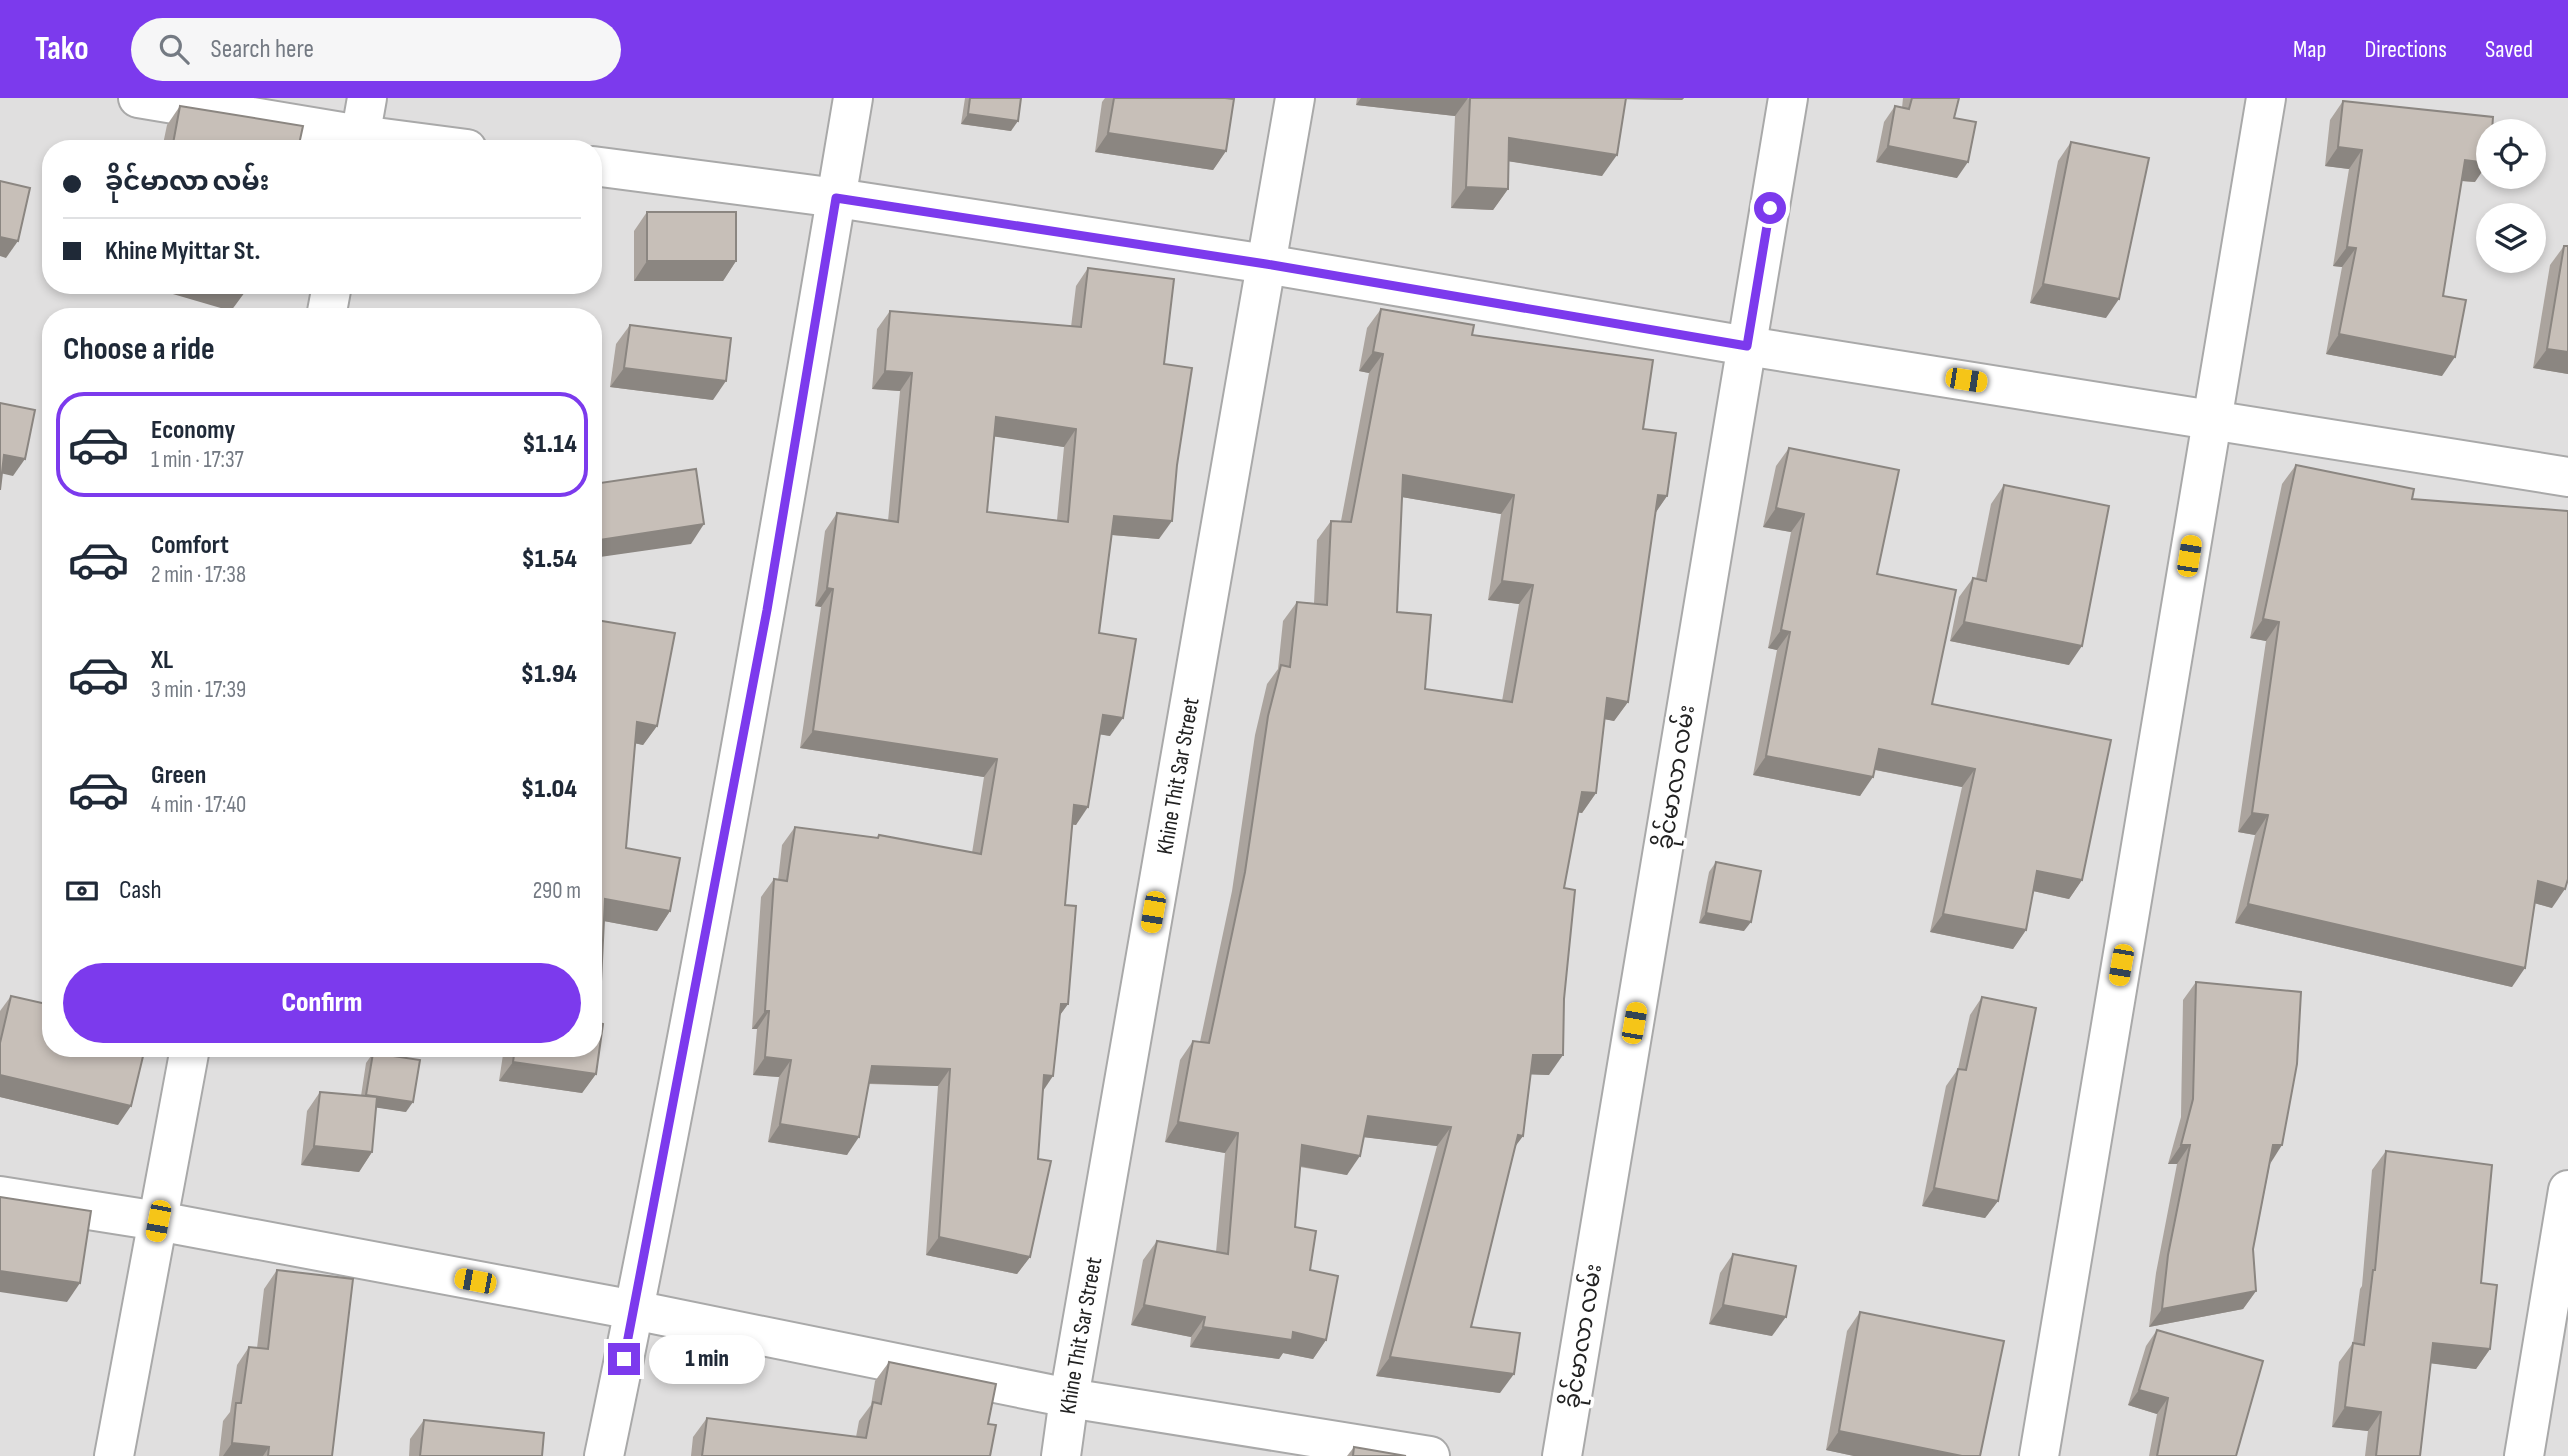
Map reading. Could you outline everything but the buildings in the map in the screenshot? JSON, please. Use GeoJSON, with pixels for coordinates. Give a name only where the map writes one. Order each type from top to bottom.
{"type":"FeatureCollection","features":[{"type":"Feature","properties":{"kind":"street"},"geometry":{"type":"LineString","coordinates":[[138,98],[362,127],[424,140]]}},
{"type":"Feature","properties":{"kind":"street"},"geometry":{"type":"LineString","coordinates":[[604,1456],[767,610],[853,98]]}},
{"type":"Feature","properties":{"kind":"street","name":"Khine Thit Sar Street"},"geometry":{"type":"LineString","coordinates":[[1061,1456],[1295,98]]}},
{"type":"Feature","properties":{"kind":"street","name":"ခိုင်မာလာ လမ်း"},"geometry":{"type":"LineString","coordinates":[[1562,1456],[1788,98]]}},
{"type":"Feature","properties":{"kind":"street"},"geometry":{"type":"LineString","coordinates":[[2039,1456],[2266,98]]}},
{"type":"Feature","properties":{"kind":"street"},"geometry":{"type":"LineString","coordinates":[[602,167],[836,198],[1266,264],[1747,346],[2568,477]]}},
{"type":"Feature","properties":{"kind":"street"},"geometry":{"type":"LineString","coordinates":[[114,1456],[188,1057]]}},
{"type":"Feature","properties":{"kind":"street"},"geometry":{"type":"LineString","coordinates":[[2524,1456],[2568,1190]]}},
{"type":"Feature","properties":{"kind":"street"},"geometry":{"type":"LineString","coordinates":[[0,1196],[158,1221],[634,1311],[1069,1398],[1430,1456]]}},
{"type":"Feature","properties":{"kind":"shaded area"},"geometry":{"type":"Polygon","coordinates":[[[0,98],[2568,98],[2568,1456],[0,1456],[0,98]]]}},
{"type":"Feature","properties":{"kind":"route"},"geometry":{"type":"LineString","coordinates":[[624,1359],[767,610],[836,198],[1266,264],[1747,346],[1770,208]]}}]}
